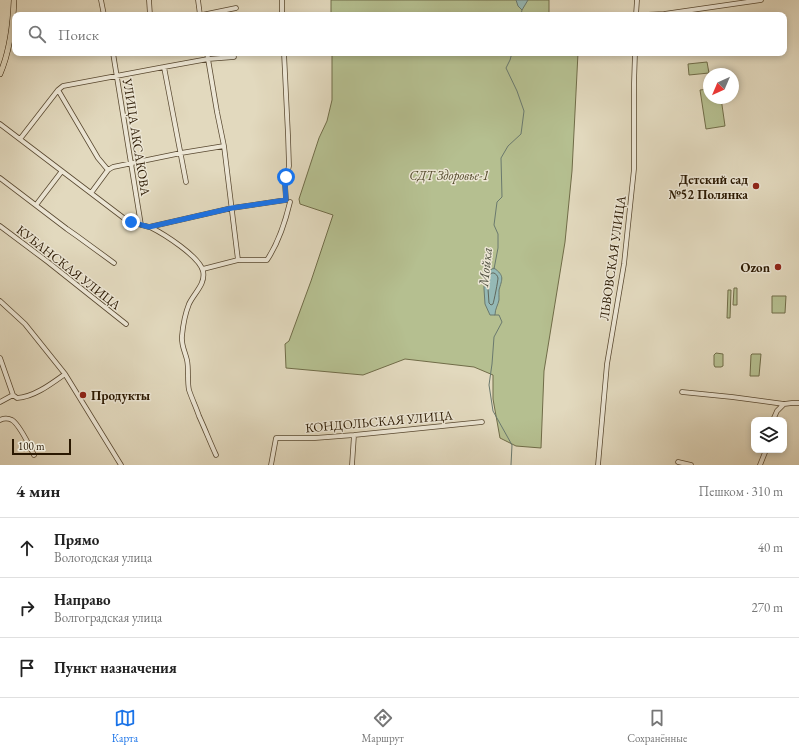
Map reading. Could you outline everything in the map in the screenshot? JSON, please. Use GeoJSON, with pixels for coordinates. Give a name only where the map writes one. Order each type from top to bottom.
{"type":"FeatureCollection","features":[{"type":"Feature","properties":{"kind":"main road"},"geometry":{"type":"LineString","coordinates":[[14,0],[14,12]]}},
{"type":"Feature","properties":{"kind":"main road"},"geometry":{"type":"LineString","coordinates":[[0,74],[12,38]]}},
{"type":"Feature","properties":{"kind":"street"},"geometry":{"type":"LineString","coordinates":[[101,0],[103,12]]}},
{"type":"Feature","properties":{"kind":"street"},"geometry":{"type":"LineString","coordinates":[[148,0],[150,12]]}},
{"type":"Feature","properties":{"kind":"street"},"geometry":{"type":"LineString","coordinates":[[198,0],[200,12]]}},
{"type":"Feature","properties":{"kind":"street"},"geometry":{"type":"LineString","coordinates":[[282,0],[282,12]]}},
{"type":"Feature","properties":{"kind":"street"},"geometry":{"type":"LineString","coordinates":[[636,0],[636,12]]}},
{"type":"Feature","properties":{"kind":"street"},"geometry":{"type":"LineString","coordinates":[[678,12],[761,0]]}},
{"type":"Feature","properties":{"kind":"street"},"geometry":{"type":"LineString","coordinates":[[216,12],[236,8]]}},
{"type":"Feature","properties":{"kind":"street","name":"УЛИЦА АКСАКОВА"},"geometry":{"type":"LineString","coordinates":[[113,56],[141,225]]}},
{"type":"Feature","properties":{"kind":"street"},"geometry":{"type":"LineString","coordinates":[[207,56],[224,146],[238,260]]}},
{"type":"Feature","properties":{"kind":"street"},"geometry":{"type":"LineString","coordinates":[[203,269],[238,260],[267,260],[281,235],[287,217],[288,201],[285,184],[289,166],[284,56]]}},
{"type":"Feature","properties":{"kind":"street","name":"ЛЬВОВСКАЯ УЛИЦА"},"geometry":{"type":"LineString","coordinates":[[598,465],[607,364],[624,264],[634,169],[635,56]]}},
{"type":"Feature","properties":{"kind":"street"},"geometry":{"type":"LineString","coordinates":[[20,139],[58,90],[67,85],[164,67],[234,57]]}},
{"type":"Feature","properties":{"kind":"street"},"geometry":{"type":"LineString","coordinates":[[164,67],[186,182]]}},
{"type":"Feature","properties":{"kind":"street"},"geometry":{"type":"LineString","coordinates":[[58,90],[98,158],[108,170]]}},
{"type":"Feature","properties":{"kind":"street"},"geometry":{"type":"LineString","coordinates":[[0,124],[125,219],[149,227],[182,247],[203,269],[204,278],[202,284],[192,298],[187,312],[182,331],[182,343],[187,360],[189,387],[192,398],[216,455]]}},
{"type":"Feature","properties":{"kind":"street"},"geometry":{"type":"LineString","coordinates":[[91,193],[108,170],[116,166],[224,146]]}},
{"type":"Feature","properties":{"kind":"street"},"geometry":{"type":"LineString","coordinates":[[36,205],[62,171]]}},
{"type":"Feature","properties":{"kind":"street"},"geometry":{"type":"LineString","coordinates":[[0,178],[67,230],[114,263]]}},
{"type":"Feature","properties":{"kind":"street"},"geometry":{"type":"LineString","coordinates":[[149,227],[232,208],[288,201]]}},
{"type":"Feature","properties":{"kind":"street","name":"КУБАНСКАЯ УЛИЦА"},"geometry":{"type":"LineString","coordinates":[[0,226],[126,324]]}},
{"type":"Feature","properties":{"kind":"street"},"geometry":{"type":"LineString","coordinates":[[0,301],[25,324],[65,374],[121,465]]}},
{"type":"Feature","properties":{"kind":"street"},"geometry":{"type":"LineString","coordinates":[[0,358],[13,395],[16,398],[40,391],[65,374]]}},
{"type":"Feature","properties":{"kind":"street"},"geometry":{"type":"LineString","coordinates":[[682,392],[784,404],[799,403]]}},
{"type":"Feature","properties":{"kind":"street"},"geometry":{"type":"LineString","coordinates":[[0,402],[13,395]]}},
{"type":"Feature","properties":{"kind":"street"},"geometry":{"type":"LineString","coordinates":[[774,417],[777,411],[784,404]]}},
{"type":"Feature","properties":{"kind":"street"},"geometry":{"type":"LineString","coordinates":[[0,420],[9,418],[16,423],[34,455]]}},
{"type":"Feature","properties":{"kind":"street","name":"КОНДОЛЬСКАЯ УЛИЦА"},"geometry":{"type":"LineString","coordinates":[[271,465],[276,438],[315,438],[354,435],[482,422]]}},
{"type":"Feature","properties":{"kind":"street"},"geometry":{"type":"LineString","coordinates":[[352,465],[354,435]]}},
{"type":"Feature","properties":{"kind":"street"},"geometry":{"type":"LineString","coordinates":[[760,465],[765,453]]}},
{"type":"Feature","properties":{"kind":"street"},"geometry":{"type":"LineString","coordinates":[[678,462],[691,465]]}},
{"type":"Feature","properties":{"kind":"green space"},"geometry":{"type":"Polygon","coordinates":[[[331,0],[549,0],[549,12],[331,12],[331,0]]]}},
{"type":"Feature","properties":{"kind":"green space","name":"СДТ Здоровье-1"},"geometry":{"type":"Polygon","coordinates":[[[332,56],[578,56],[572,171],[565,242],[544,371],[541,448],[516,446],[500,438],[493,399],[493,375],[474,367],[405,359],[363,375],[286,368],[285,344],[289,341],[333,215],[300,204],[299,199],[319,138],[327,121],[332,100],[332,56]]]}},
{"type":"Feature","properties":{"kind":"green space"},"geometry":{"type":"Polygon","coordinates":[[[707,62],[708,68],[703,68],[703,74],[689,75],[688,64],[707,62]]]}},
{"type":"Feature","properties":{"kind":"green space"},"geometry":{"type":"Polygon","coordinates":[[[700,90],[703,90],[703,104],[722,104],[725,126],[706,129],[700,90]]]}},
{"type":"Feature","properties":{"kind":"green space"},"geometry":{"type":"Polygon","coordinates":[[[734,288],[737,288],[737,305],[733,305],[734,288]]]}},
{"type":"Feature","properties":{"kind":"green space"},"geometry":{"type":"Polygon","coordinates":[[[728,290],[731,290],[730,318],[727,318],[728,290]]]}},
{"type":"Feature","properties":{"kind":"green space"},"geometry":{"type":"Polygon","coordinates":[[[772,296],[786,296],[785,313],[772,313],[772,296]]]}},
{"type":"Feature","properties":{"kind":"green space"},"geometry":{"type":"Polygon","coordinates":[[[716,353],[723,354],[723,366],[721,367],[715,367],[714,365],[714,355],[716,353]]]}},
{"type":"Feature","properties":{"kind":"green space"},"geometry":{"type":"Polygon","coordinates":[[[752,354],[761,354],[759,376],[750,376],[752,354]]]}},
{"type":"Feature","properties":{"kind":"water"},"geometry":{"type":"Polygon","coordinates":[[[516,0],[528,0],[522,10],[518,6],[516,0]]]}},
{"type":"Feature","properties":{"kind":"water"},"geometry":{"type":"Polygon","coordinates":[[[494,268],[500,273],[502,280],[495,315],[490,315],[485,304],[484,276],[494,268]]]}},
{"type":"Feature","properties":{"kind":"waterway","name":"Мойка"},"geometry":{"type":"LineString","coordinates":[[494,269],[498,248],[498,234],[494,225],[497,202],[502,197],[501,158],[508,146],[521,134],[524,111],[517,91],[506,68],[511,56]]}},
{"type":"Feature","properties":{"kind":"waterway","name":"Мойка"},"geometry":{"type":"LineString","coordinates":[[495,315],[499,315],[502,322],[494,337],[489,385],[493,411],[512,445],[511,465]]}},
{"type":"Feature","properties":{"kind":"place","name":"Детский сад №52 Полянка"},"geometry":{"type":"Point","coordinates":[756,186]}},
{"type":"Feature","properties":{"kind":"place","name":"Ozon"},"geometry":{"type":"Point","coordinates":[778,267]}},
{"type":"Feature","properties":{"kind":"place","name":"Продукты"},"geometry":{"type":"Point","coordinates":[83,395]}},
{"type":"Feature","properties":{"kind":"route"},"geometry":{"type":"LineString","coordinates":[[131,222],[149,227],[232,208],[286,200],[286,177]]}}]}
